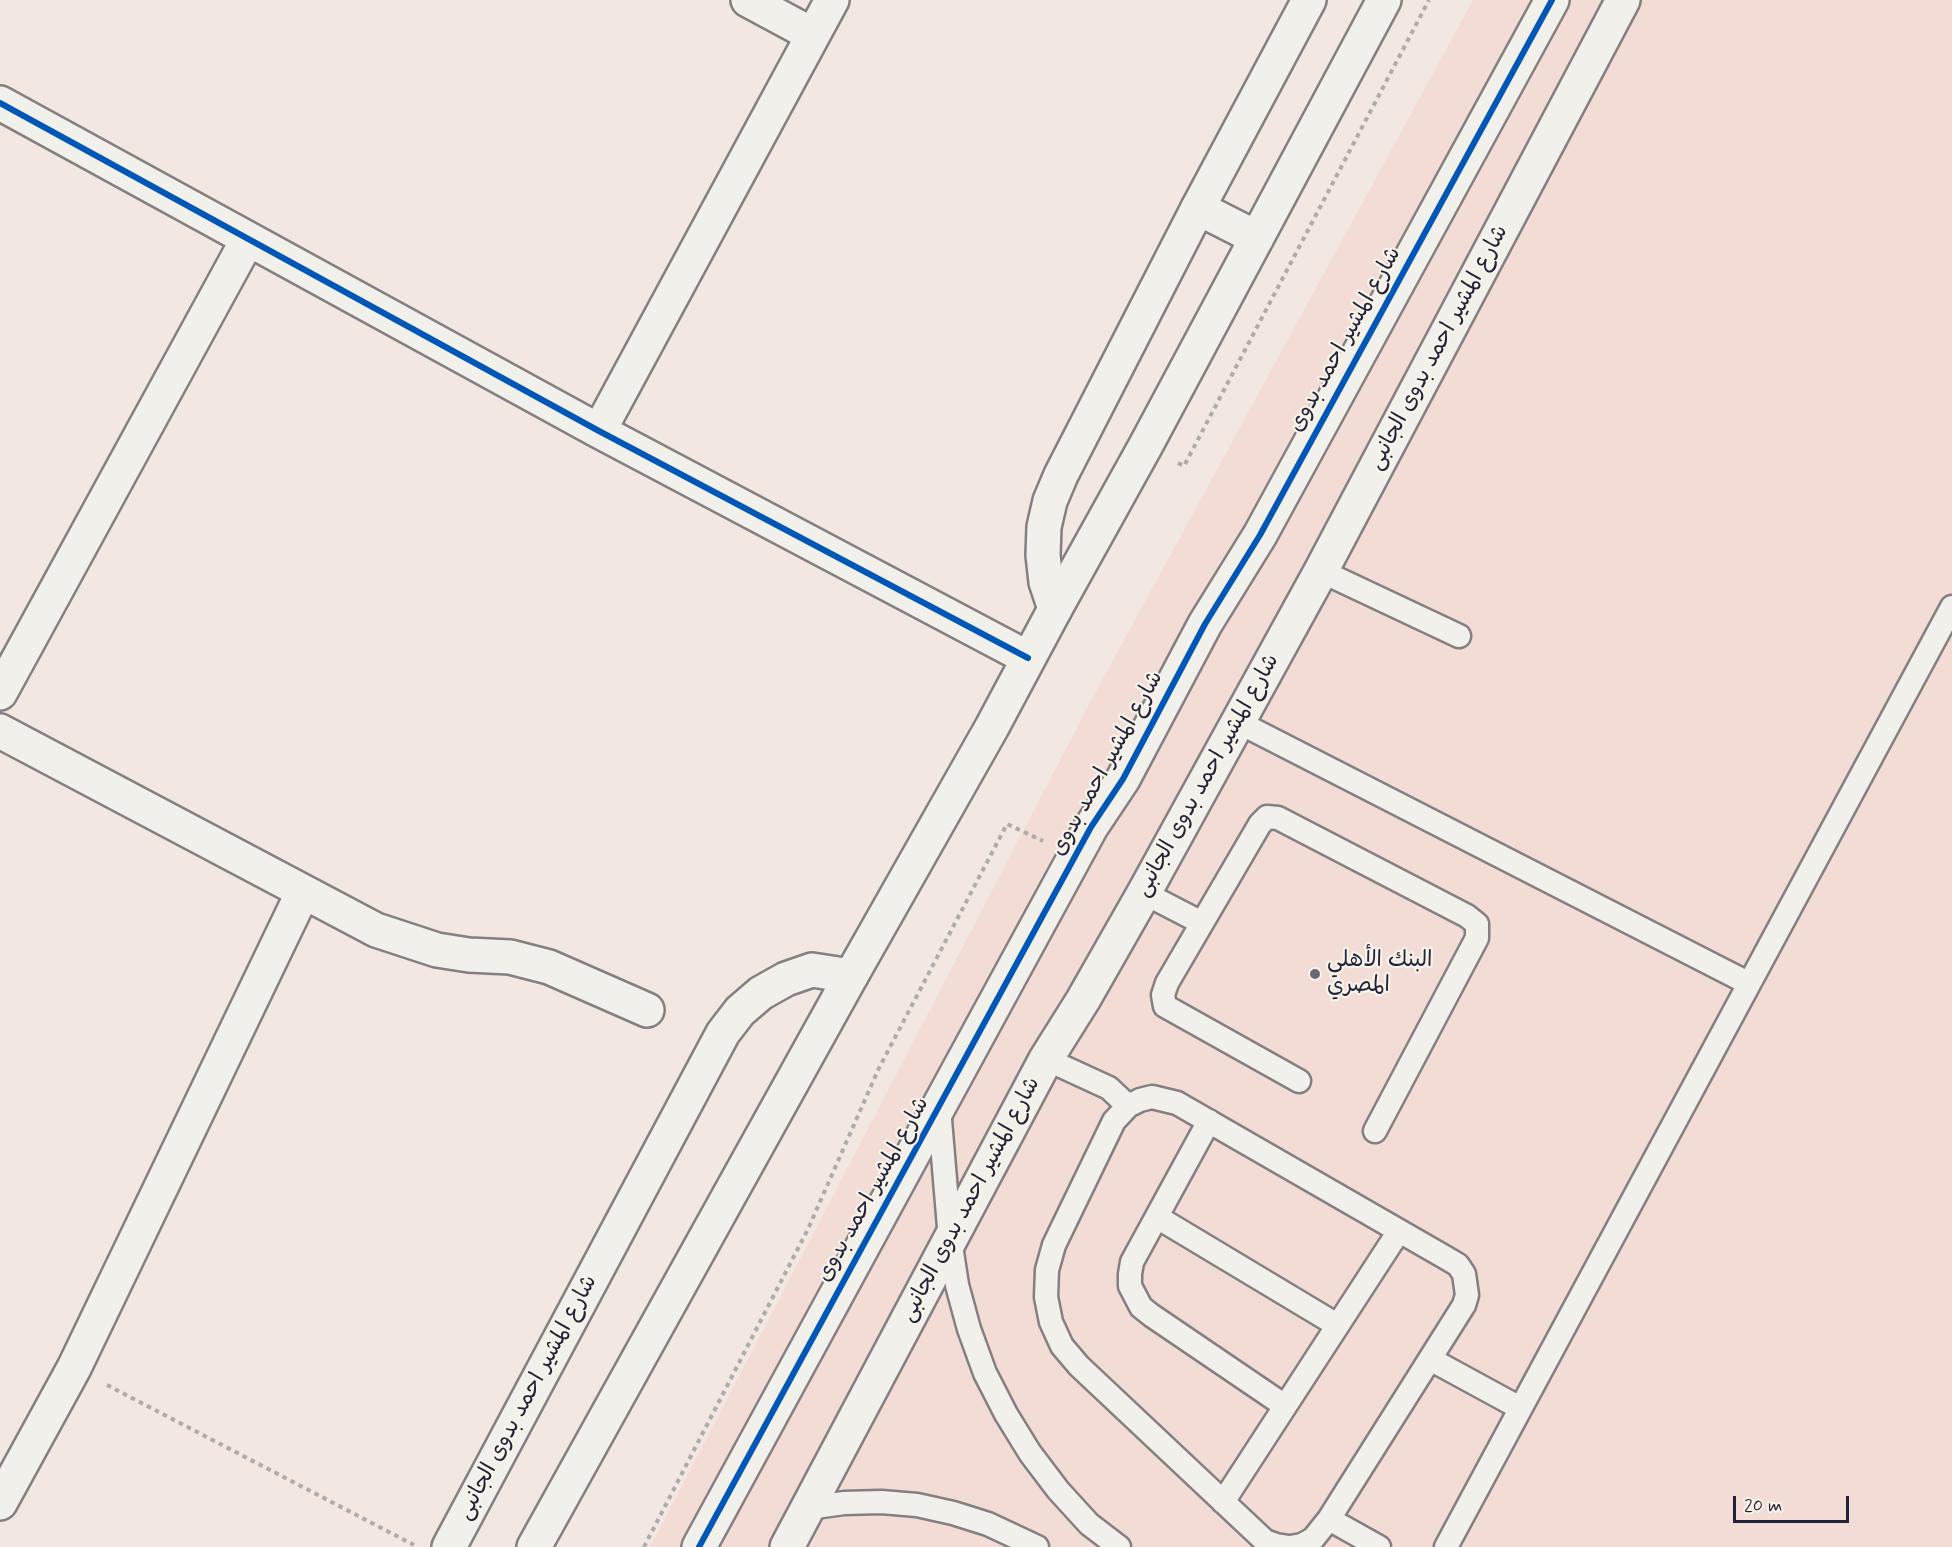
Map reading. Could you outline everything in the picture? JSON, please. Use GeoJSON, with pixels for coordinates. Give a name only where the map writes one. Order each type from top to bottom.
{"type":"FeatureCollection","features":[{"type":"Feature","properties":{"kind":"street"},"geometry":{"type":"LineString","coordinates":[[748,0],[813,35]]}},
{"type":"Feature","properties":{"kind":"street"},"geometry":{"type":"LineString","coordinates":[[599,431],[832,0]]}},
{"type":"Feature","properties":{"kind":"street"},"geometry":{"type":"LineString","coordinates":[[1055,609],[1047,582],[1043,555],[1044,527],[1050,501],[1061,475],[1198,208],[1309,0]]}},
{"type":"Feature","properties":{"kind":"street"},"geometry":{"type":"LineString","coordinates":[[534,1547],[940,820],[1146,445],[1384,0]]}},
{"type":"Feature","properties":{"kind":"street","name":"شارع المشير احمد بدوى"},"geometry":{"type":"LineString","coordinates":[[699,1547],[1091,827],[1123,779],[1205,624],[1260,535],[1552,0]]}},
{"type":"Feature","properties":{"kind":"street","name":"شارع المشير احمد بدوى الجانبى"},"geometry":{"type":"LineString","coordinates":[[787,1547],[1046,1059],[1144,894],[1321,571],[1623,0]]}},
{"type":"Feature","properties":{"kind":"street"},"geometry":{"type":"LineString","coordinates":[[0,103],[599,431],[1028,658]]}},
{"type":"Feature","properties":{"kind":"street"},"geometry":{"type":"LineString","coordinates":[[1198,208],[1257,238]]}},
{"type":"Feature","properties":{"kind":"street"},"geometry":{"type":"LineString","coordinates":[[0,693],[248,239]]}},
{"type":"Feature","properties":{"kind":"street"},"geometry":{"type":"LineString","coordinates":[[0,731],[375,930],[437,950],[469,955],[510,957],[540,964],[647,1010]]}},
{"type":"Feature","properties":{"kind":"street"},"geometry":{"type":"LineString","coordinates":[[0,1503],[74,1368],[303,892]]}},
{"type":"Feature","properties":{"kind":"street","name":"شارع المشير احمد بدوى الجانبى"},"geometry":{"type":"LineString","coordinates":[[449,1547],[723,1033],[740,1011],[761,993],[786,979],[812,970],[851,976]]}},
{"type":"Feature","properties":{"kind":"lane"},"geometry":{"type":"LineString","coordinates":[[1321,571],[1459,636]]}},
{"type":"Feature","properties":{"kind":"lane"},"geometry":{"type":"LineString","coordinates":[[1446,1547],[1952,607]]}},
{"type":"Feature","properties":{"kind":"lane"},"geometry":{"type":"LineString","coordinates":[[1238,722],[1748,983]]}},
{"type":"Feature","properties":{"kind":"lane"},"geometry":{"type":"LineString","coordinates":[[1299,1081],[1165,1006],[1163,995],[1167,983],[1202,923],[1260,824],[1267,817],[1278,818],[1467,916],[1477,924],[1478,938],[1375,1131]]}},
{"type":"Feature","properties":{"kind":"lane"},"geometry":{"type":"LineString","coordinates":[[1144,894],[1202,923]]}},
{"type":"Feature","properties":{"kind":"lane"},"geometry":{"type":"LineString","coordinates":[[1046,1059],[1109,1088],[1128,1106]]}},
{"type":"Feature","properties":{"kind":"lane"},"geometry":{"type":"LineString","coordinates":[[1152,1097],[1177,1103],[1209,1121],[1458,1265],[1467,1284],[1464,1305],[1329,1519],[1313,1539],[1302,1545],[1289,1547],[1263,1544],[1223,1502],[1079,1366],[1062,1346],[1051,1322],[1046,1297],[1047,1270],[1054,1245],[1114,1121],[1128,1106],[1152,1097]]}},
{"type":"Feature","properties":{"kind":"lane"},"geometry":{"type":"LineString","coordinates":[[939,1108],[950,1239],[957,1285],[969,1329],[985,1373],[1030,1453],[1058,1490],[1089,1524],[1119,1547]]}},
{"type":"Feature","properties":{"kind":"lane"},"geometry":{"type":"LineString","coordinates":[[1209,1121],[1132,1262],[1130,1286],[1141,1307],[1285,1406]]}},
{"type":"Feature","properties":{"kind":"lane"},"geometry":{"type":"LineString","coordinates":[[1157,1217],[1337,1325]]}},
{"type":"Feature","properties":{"kind":"lane"},"geometry":{"type":"LineString","coordinates":[[1223,1502],[1399,1231]]}},
{"type":"Feature","properties":{"kind":"lane"},"geometry":{"type":"LineString","coordinates":[[1430,1359],[1520,1408]]}},
{"type":"Feature","properties":{"kind":"lane"},"geometry":{"type":"LineString","coordinates":[[808,1508],[881,1502],[917,1505],[988,1524],[1037,1547]]}},
{"type":"Feature","properties":{"kind":"lane"},"geometry":{"type":"LineString","coordinates":[[1329,1519],[1379,1547]]}},
{"type":"Feature","properties":{"kind":"path"},"geometry":{"type":"LineString","coordinates":[[1146,445],[1184,466],[1429,0]]}},
{"type":"Feature","properties":{"kind":"path"},"geometry":{"type":"LineString","coordinates":[[644,1547],[808,1229],[879,1068],[1007,824],[1076,856]]}},
{"type":"Feature","properties":{"kind":"path"},"geometry":{"type":"LineString","coordinates":[[74,1368],[418,1547]]}},
{"type":"Feature","properties":{"kind":"shaded area"},"geometry":{"type":"Polygon","coordinates":[[[1473,0],[1952,0],[1952,1547],[650,1547],[1093,697],[1473,0]]]}},
{"type":"Feature","properties":{"kind":"cycle path"},"geometry":{"type":"LineString","coordinates":[[699,1547],[1091,827],[1123,779],[1205,624],[1260,535],[1552,0]]}},
{"type":"Feature","properties":{"kind":"cycle path"},"geometry":{"type":"LineString","coordinates":[[0,103],[599,431],[1028,658]]}},
{"type":"Feature","properties":{"kind":"place","name":"البنك الأهلي المصري"},"geometry":{"type":"Point","coordinates":[1315,974]}}]}
